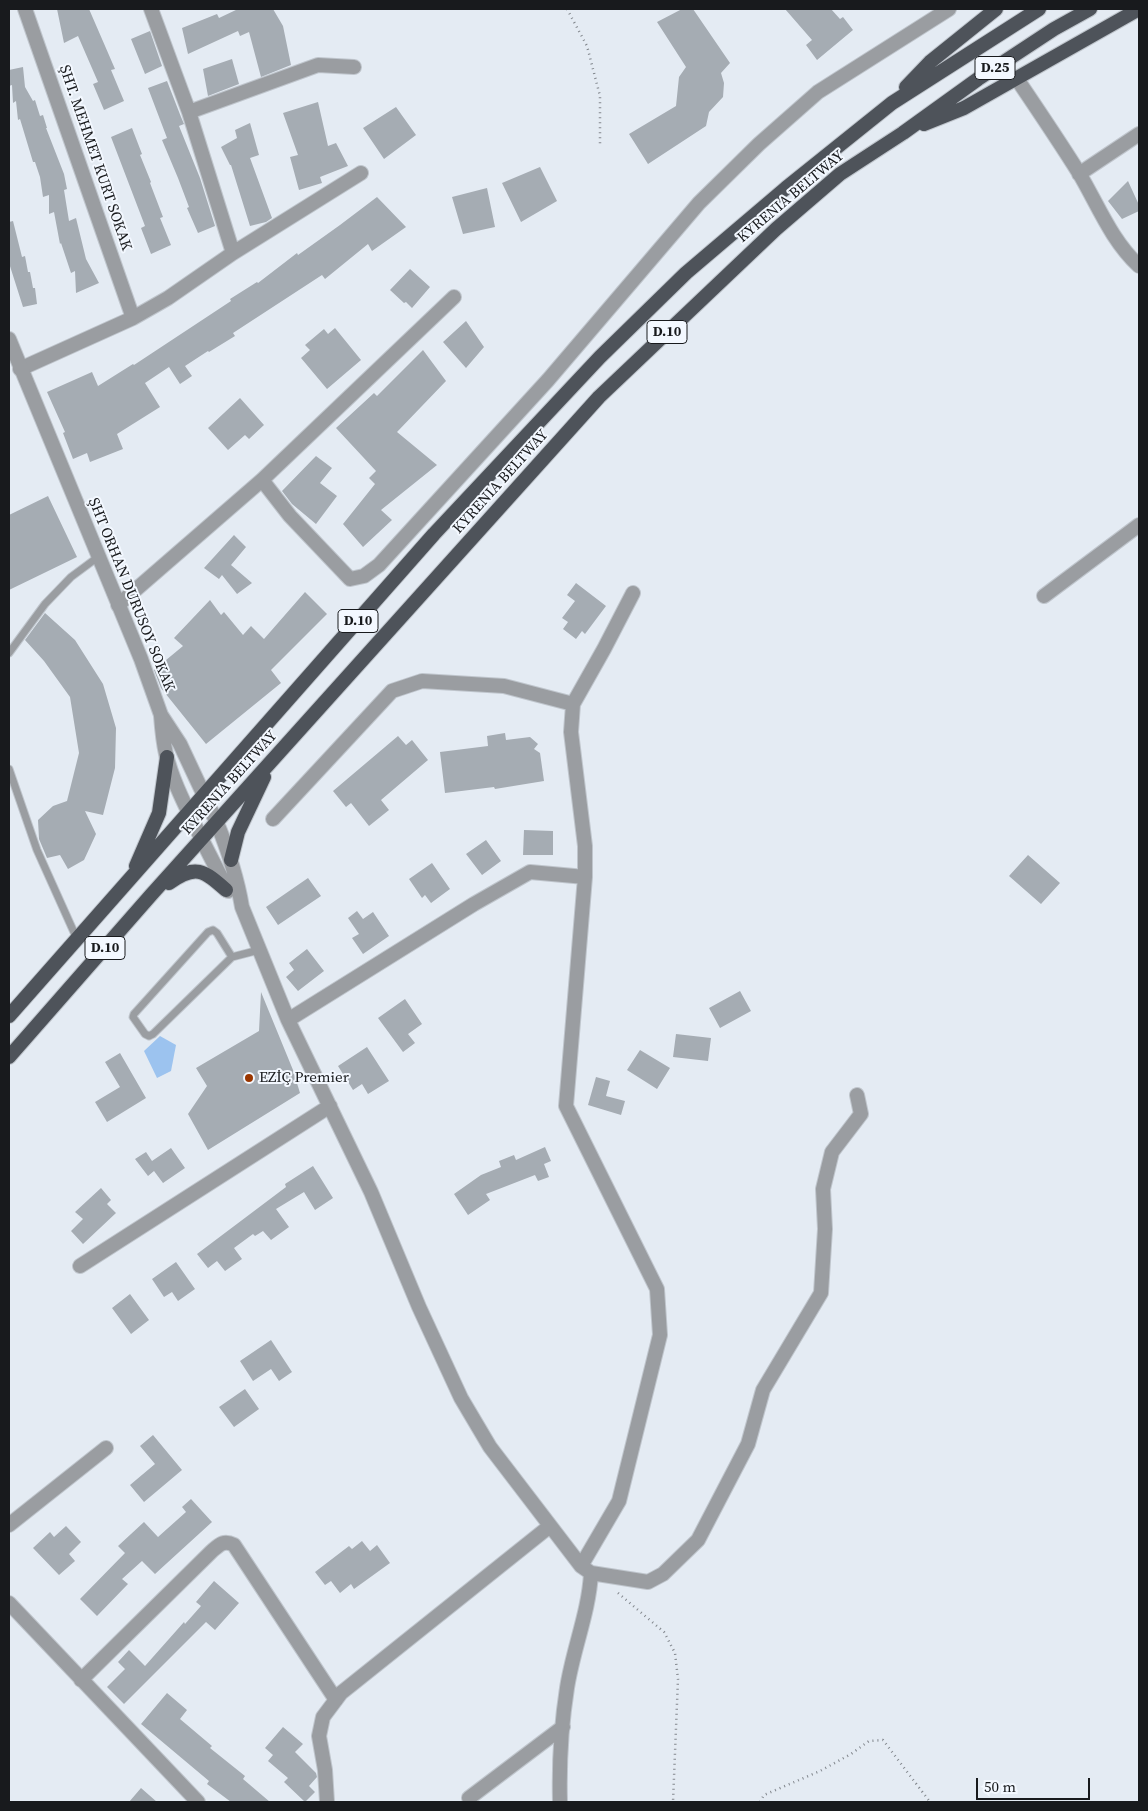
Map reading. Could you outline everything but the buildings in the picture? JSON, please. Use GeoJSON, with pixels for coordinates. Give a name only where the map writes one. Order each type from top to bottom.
{"type":"FeatureCollection","features":[{"type":"Feature","properties":{"kind":"highway","name":"D.10"},"geometry":{"type":"LineString","coordinates":[[892,103],[930,62],[996,9]]}},
{"type":"Feature","properties":{"kind":"highway","name":"KYRENIA BELTWAY"},"geometry":{"type":"LineString","coordinates":[[9,1016],[434,534],[600,357],[686,273],[786,188],[892,103],[1039,9]]}},
{"type":"Feature","properties":{"kind":"highway","name":"KYRENIA BELTWAY"},"geometry":{"type":"LineString","coordinates":[[9,1058],[151,895],[600,397],[783,223],[840,174],[903,133],[978,79],[1054,29],[1090,9]]}},
{"type":"Feature","properties":{"kind":"highway","name":"D.10"},"geometry":{"type":"LineString","coordinates":[[903,133],[964,108],[1139,9]]}},
{"type":"Feature","properties":{"kind":"highway"},"geometry":{"type":"LineString","coordinates":[[131,878],[159,813],[167,757]]}},
{"type":"Feature","properties":{"kind":"highway"},"geometry":{"type":"LineString","coordinates":[[231,860],[238,832],[270,762]]}},
{"type":"Feature","properties":{"kind":"highway"},"geometry":{"type":"LineString","coordinates":[[151,895],[182,874],[195,870],[208,875],[226,890]]}},
{"type":"Feature","properties":{"kind":"street","name":"ŞHT. MEHMET KURT SOKAK"},"geometry":{"type":"LineString","coordinates":[[25,9],[133,318]]}},
{"type":"Feature","properties":{"kind":"street"},"geometry":{"type":"LineString","coordinates":[[262,480],[290,516],[350,579],[364,576],[379,565],[548,380],[699,203],[759,144],[818,92],[948,9]]}},
{"type":"Feature","properties":{"kind":"street"},"geometry":{"type":"LineString","coordinates":[[154,10],[190,112],[233,253]]}},
{"type":"Feature","properties":{"kind":"street"},"geometry":{"type":"LineString","coordinates":[[190,112],[318,65],[354,67]]}},
{"type":"Feature","properties":{"kind":"street"},"geometry":{"type":"LineString","coordinates":[[1017,79],[1080,174],[1107,226],[1130,258],[1139,266]]}},
{"type":"Feature","properties":{"kind":"street"},"geometry":{"type":"LineString","coordinates":[[1080,174],[1139,134]]}},
{"type":"Feature","properties":{"kind":"street"},"geometry":{"type":"LineString","coordinates":[[20,369],[133,318],[168,298],[233,253],[361,173]]}},
{"type":"Feature","properties":{"kind":"street"},"geometry":{"type":"LineString","coordinates":[[118,605],[262,480],[454,296]]}},
{"type":"Feature","properties":{"kind":"street","name":"ŞHT ORHAN DURUSOY SOKAK"},"geometry":{"type":"LineString","coordinates":[[9,339],[141,659],[161,715],[180,744],[217,823],[231,860],[239,887],[242,907]]}},
{"type":"Feature","properties":{"kind":"street"},"geometry":{"type":"LineString","coordinates":[[1044,596],[1139,526]]}},
{"type":"Feature","properties":{"kind":"street"},"geometry":{"type":"LineString","coordinates":[[586,1569],[619,1501],[660,1335],[657,1289],[566,1106],[585,877],[584,846],[571,732],[573,704],[633,593]]}},
{"type":"Feature","properties":{"kind":"street"},"geometry":{"type":"LineString","coordinates":[[273,819],[392,691],[422,681],[504,686],[573,704]]}},
{"type":"Feature","properties":{"kind":"street"},"geometry":{"type":"LineString","coordinates":[[161,715],[163,741],[167,757],[189,812],[226,890],[242,907],[288,1020],[371,1192],[419,1306],[461,1398],[490,1447],[550,1526],[586,1569],[590,1592],[567,1688],[559,1760],[560,1802]]}},
{"type":"Feature","properties":{"kind":"street"},"geometry":{"type":"LineString","coordinates":[[288,1020],[474,904],[530,872],[585,877]]}},
{"type":"Feature","properties":{"kind":"street"},"geometry":{"type":"LineString","coordinates":[[586,1569],[648,1582],[663,1574],[698,1540],[748,1444],[764,1390],[821,1292],[825,1229],[823,1190],[832,1152],[861,1114],[857,1095]]}},
{"type":"Feature","properties":{"kind":"street"},"geometry":{"type":"LineString","coordinates":[[80,1266],[330,1106]]}},
{"type":"Feature","properties":{"kind":"street"},"geometry":{"type":"LineString","coordinates":[[9,1524],[106,1448]]}},
{"type":"Feature","properties":{"kind":"street"},"geometry":{"type":"LineString","coordinates":[[327,1802],[325,1770],[318,1736],[323,1716],[341,1692],[550,1526]]}},
{"type":"Feature","properties":{"kind":"street"},"geometry":{"type":"LineString","coordinates":[[81,1680],[220,1543],[227,1542],[234,1545],[336,1700]]}},
{"type":"Feature","properties":{"kind":"street"},"geometry":{"type":"LineString","coordinates":[[9,1603],[198,1802]]}},
{"type":"Feature","properties":{"kind":"street"},"geometry":{"type":"LineString","coordinates":[[469,1798],[563,1727]]}},
{"type":"Feature","properties":{"kind":"lane"},"geometry":{"type":"LineString","coordinates":[[9,653],[45,604],[71,577],[98,557]]}},
{"type":"Feature","properties":{"kind":"lane"},"geometry":{"type":"LineString","coordinates":[[9,770],[38,850],[77,939]]}},
{"type":"Feature","properties":{"kind":"lane"},"geometry":{"type":"LineString","coordinates":[[232,957],[217,933],[213,930],[208,932],[134,1014],[133,1017],[145,1034],[149,1036],[153,1034],[232,957],[259,950]]}},
{"type":"Feature","properties":{"kind":"path"},"geometry":{"type":"LineString","coordinates":[[567,9],[587,46],[600,96],[600,144]]}},
{"type":"Feature","properties":{"kind":"path"},"geometry":{"type":"LineString","coordinates":[[612,1590],[620,1593],[664,1632],[675,1653],[678,1679],[673,1802]]}},
{"type":"Feature","properties":{"kind":"path"},"geometry":{"type":"LineString","coordinates":[[760,1802],[764,1795],[820,1771],[851,1754],[869,1741],[884,1740],[930,1802]]}},
{"type":"Feature","properties":{"kind":"shaded area"},"geometry":{"type":"Polygon","coordinates":[[[160,1036],[176,1045],[171,1071],[157,1078],[144,1051],[160,1036]]]}},
{"type":"Feature","properties":{"kind":"place","name":"EZİÇ Premier"},"geometry":{"type":"Point","coordinates":[249,1078]}}]}
